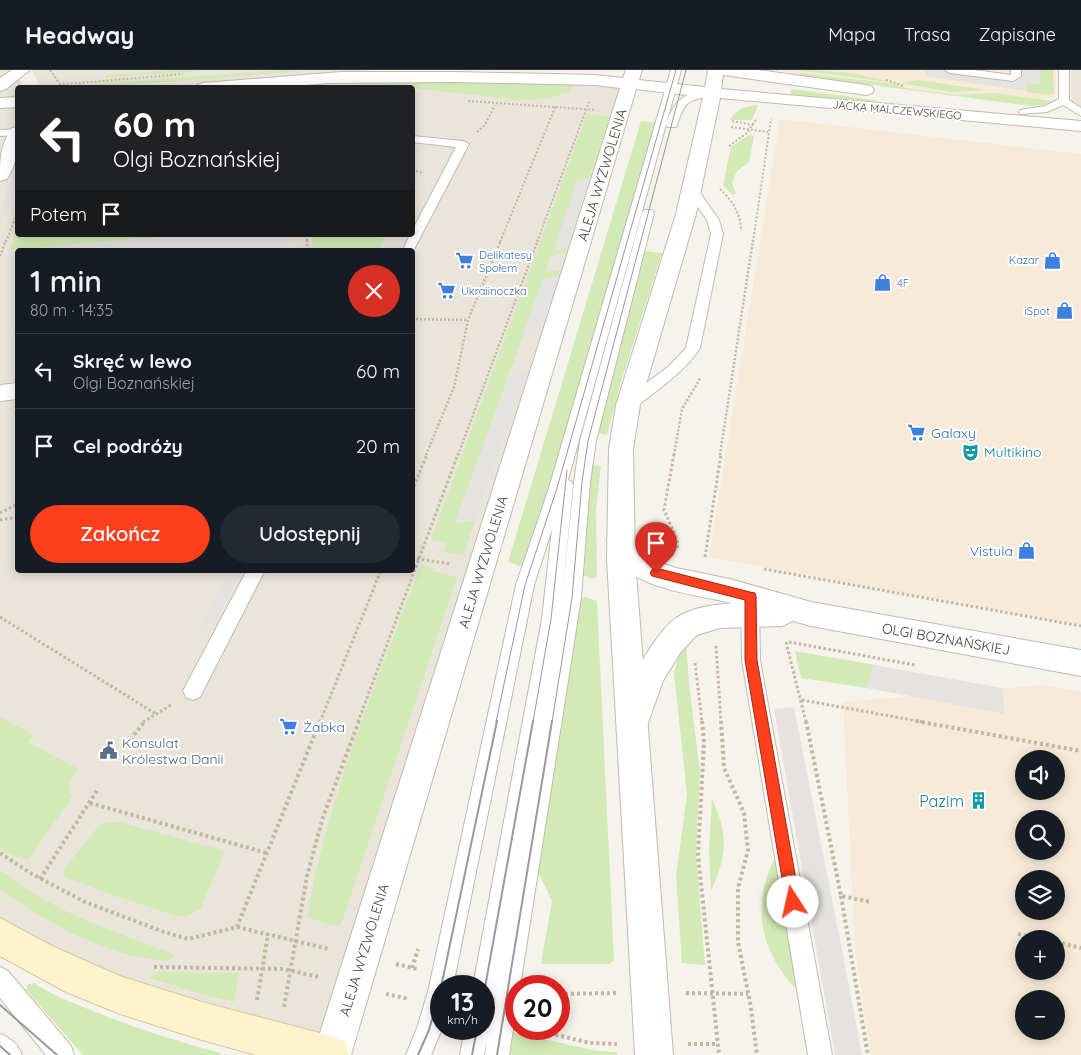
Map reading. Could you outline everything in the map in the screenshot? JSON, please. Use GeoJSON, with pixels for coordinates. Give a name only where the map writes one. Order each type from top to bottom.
{"type":"FeatureCollection","features":[{"type":"Feature","properties":{"kind":"main road"},"geometry":{"type":"LineString","coordinates":[[0,936],[51,965],[95,986],[138,1003],[332,1055]]}},
{"type":"Feature","properties":{"kind":"street"},"geometry":{"type":"LineString","coordinates":[[239,85],[413,70]]}},
{"type":"Feature","properties":{"kind":"street"},"geometry":{"type":"LineString","coordinates":[[654,1055],[620,540],[621,448],[628,405],[692,190],[713,93],[716,70]]}},
{"type":"Feature","properties":{"kind":"street","name":"JACKA MALCZEWSKIEGO"},"geometry":{"type":"LineString","coordinates":[[723,70],[879,92]]}},
{"type":"Feature","properties":{"kind":"street"},"geometry":{"type":"LineString","coordinates":[[0,86],[25,74]]}},
{"type":"Feature","properties":{"kind":"street"},"geometry":{"type":"LineString","coordinates":[[324,78],[527,78],[590,80],[632,76],[676,88],[713,93]]}},
{"type":"Feature","properties":{"kind":"street","name":"ALEJA WYZWOLENIA"},"geometry":{"type":"LineString","coordinates":[[332,1055],[632,76]]}},
{"type":"Feature","properties":{"kind":"street","name":"JACKA MALCZEWSKIEGO"},"geometry":{"type":"LineString","coordinates":[[713,93],[1081,126]]}},
{"type":"Feature","properties":{"kind":"street","name":"JACKA MALCZEWSKIEGO"},"geometry":{"type":"LineString","coordinates":[[899,94],[1024,112],[1081,118]]}},
{"type":"Feature","properties":{"kind":"street"},"geometry":{"type":"LineString","coordinates":[[0,103],[15,102]]}},
{"type":"Feature","properties":{"kind":"street"},"geometry":{"type":"LineString","coordinates":[[0,175],[15,139]]}},
{"type":"Feature","properties":{"kind":"street"},"geometry":{"type":"LineString","coordinates":[[0,393],[15,391]]}},
{"type":"Feature","properties":{"kind":"street","name":"OLGI BOZNAŃSKIEJ"},"geometry":{"type":"LineString","coordinates":[[620,540],[625,551],[635,561],[656,573],[750,617]]}},
{"type":"Feature","properties":{"kind":"street","name":"OLGI BOZNAŃSKIEJ"},"geometry":{"type":"LineString","coordinates":[[633,740],[634,720],[640,696],[652,672],[674,638],[689,625],[705,620],[811,614],[1081,663]]}},
{"type":"Feature","properties":{"kind":"lane"},"geometry":{"type":"LineString","coordinates":[[497,1055],[572,598],[582,482],[588,440],[676,88],[676,70]]}},
{"type":"Feature","properties":{"kind":"lane"},"geometry":{"type":"LineString","coordinates":[[676,88],[686,70]]}},
{"type":"Feature","properties":{"kind":"lane"},"geometry":{"type":"LineString","coordinates":[[950,70],[1013,78],[1016,76],[1016,70]]}},
{"type":"Feature","properties":{"kind":"lane"},"geometry":{"type":"LineString","coordinates":[[1064,70],[1064,101],[1081,113]]}},
{"type":"Feature","properties":{"kind":"lane"},"geometry":{"type":"LineString","coordinates":[[632,76],[644,87],[659,96],[670,113]]}},
{"type":"Feature","properties":{"kind":"lane"},"geometry":{"type":"LineString","coordinates":[[418,1055],[429,1030],[440,992],[525,586],[574,426],[670,113],[688,97],[713,93]]}},
{"type":"Feature","properties":{"kind":"lane","name":"JACKA MALCZEWSKIEGO"},"geometry":{"type":"LineString","coordinates":[[1024,112],[1046,110],[1064,101]]}},
{"type":"Feature","properties":{"kind":"lane"},"geometry":{"type":"LineString","coordinates":[[0,134],[15,132]]}},
{"type":"Feature","properties":{"kind":"lane"},"geometry":{"type":"LineString","coordinates":[[410,248],[463,144],[415,139]]}},
{"type":"Feature","properties":{"kind":"lane"},"geometry":{"type":"LineString","coordinates":[[628,405],[687,358],[695,343],[717,234],[712,220],[692,190]]}},
{"type":"Feature","properties":{"kind":"lane"},"geometry":{"type":"LineString","coordinates":[[487,975],[551,619],[568,462],[574,426]]}},
{"type":"Feature","properties":{"kind":"lane"},"geometry":{"type":"LineString","coordinates":[[193,691],[254,573]]}},
{"type":"Feature","properties":{"kind":"lane"},"geometry":{"type":"LineString","coordinates":[[750,617],[759,708],[820,1055]]}},
{"type":"Feature","properties":{"kind":"lane"},"geometry":{"type":"LineString","coordinates":[[490,1055],[500,1021],[517,930]]}},
{"type":"Feature","properties":{"kind":"lane"},"geometry":{"type":"LineString","coordinates":[[0,978],[62,1055]]}},
{"type":"Feature","properties":{"kind":"lane"},"geometry":{"type":"LineString","coordinates":[[472,1055],[475,1040]]}},
{"type":"Feature","properties":{"kind":"lane"},"geometry":{"type":"LineString","coordinates":[[0,1046],[10,1055]]}},
{"type":"Feature","properties":{"kind":"path"},"geometry":{"type":"LineString","coordinates":[[50,70],[60,84],[187,74]]}},
{"type":"Feature","properties":{"kind":"path"},"geometry":{"type":"LineString","coordinates":[[467,102],[495,105],[556,105],[603,111]]}},
{"type":"Feature","properties":{"kind":"path"},"geometry":{"type":"LineString","coordinates":[[415,567],[589,102]]}},
{"type":"Feature","properties":{"kind":"path"},"geometry":{"type":"LineString","coordinates":[[463,144],[485,125],[495,105]]}},
{"type":"Feature","properties":{"kind":"path"},"geometry":{"type":"LineString","coordinates":[[415,484],[454,388],[468,320],[556,105]]}},
{"type":"Feature","properties":{"kind":"path"},"geometry":{"type":"LineString","coordinates":[[714,560],[704,558],[768,132],[773,114]]}},
{"type":"Feature","properties":{"kind":"path"},"geometry":{"type":"LineString","coordinates":[[729,121],[753,125]]}},
{"type":"Feature","properties":{"kind":"path"},"geometry":{"type":"LineString","coordinates":[[726,126],[768,132]]}},
{"type":"Feature","properties":{"kind":"path"},"geometry":{"type":"LineString","coordinates":[[0,256],[15,218]]}},
{"type":"Feature","properties":{"kind":"path"},"geometry":{"type":"LineString","coordinates":[[415,318],[468,320]]}},
{"type":"Feature","properties":{"kind":"path"},"geometry":{"type":"LineString","coordinates":[[0,513],[15,506]]}},
{"type":"Feature","properties":{"kind":"path"},"geometry":{"type":"LineString","coordinates":[[0,520],[15,518]]}},
{"type":"Feature","properties":{"kind":"path"},"geometry":{"type":"LineString","coordinates":[[415,558],[452,565]]}},
{"type":"Feature","properties":{"kind":"path"},"geometry":{"type":"LineString","coordinates":[[762,568],[1081,626]]}},
{"type":"Feature","properties":{"kind":"path"},"geometry":{"type":"LineString","coordinates":[[237,927],[380,573]]}},
{"type":"Feature","properties":{"kind":"path"},"geometry":{"type":"LineString","coordinates":[[284,1003],[307,876],[321,823],[413,573]]}},
{"type":"Feature","properties":{"kind":"path"},"geometry":{"type":"LineString","coordinates":[[757,1055],[738,942],[738,888],[748,850],[744,813],[724,768],[716,637],[750,617],[787,642],[802,700],[840,896],[868,1055]]}},
{"type":"Feature","properties":{"kind":"path"},"geometry":{"type":"LineString","coordinates":[[0,618],[156,714]]}},
{"type":"Feature","properties":{"kind":"path"},"geometry":{"type":"LineString","coordinates":[[694,657],[704,748],[698,855],[719,1055]]}},
{"type":"Feature","properties":{"kind":"path"},"geometry":{"type":"LineString","coordinates":[[123,749],[143,722],[193,691]]}},
{"type":"Feature","properties":{"kind":"path"},"geometry":{"type":"LineString","coordinates":[[802,700],[1081,751]]}},
{"type":"Feature","properties":{"kind":"path"},"geometry":{"type":"LineString","coordinates":[[40,879],[98,789]]}},
{"type":"Feature","properties":{"kind":"path"},"geometry":{"type":"LineString","coordinates":[[90,802],[267,853]]}},
{"type":"Feature","properties":{"kind":"path"},"geometry":{"type":"LineString","coordinates":[[0,853],[40,879],[111,913],[144,926],[188,939],[237,927],[333,950]]}},
{"type":"Feature","properties":{"kind":"path"},"geometry":{"type":"LineString","coordinates":[[840,896],[871,902]]}},
{"type":"Feature","properties":{"kind":"path"},"geometry":{"type":"LineString","coordinates":[[255,1008],[268,934]]}},
{"type":"Feature","properties":{"kind":"path"},"geometry":{"type":"LineString","coordinates":[[1065,944],[1081,948]]}},
{"type":"Feature","properties":{"kind":"path"},"geometry":{"type":"LineString","coordinates":[[412,968],[418,946]]}},
{"type":"Feature","properties":{"kind":"path"},"geometry":{"type":"LineString","coordinates":[[391,963],[420,970]]}},
{"type":"Feature","properties":{"kind":"path"},"geometry":{"type":"LineString","coordinates":[[148,967],[262,968],[290,970],[318,977]]}},
{"type":"Feature","properties":{"kind":"path"},"geometry":{"type":"LineString","coordinates":[[382,993],[418,1002]]}},
{"type":"Feature","properties":{"kind":"path"},"geometry":{"type":"LineString","coordinates":[[570,994],[616,993]]}},
{"type":"Feature","properties":{"kind":"path"},"geometry":{"type":"LineString","coordinates":[[686,993],[748,994]]}},
{"type":"Feature","properties":{"kind":"path"},"geometry":{"type":"LineString","coordinates":[[570,1038],[590,1043],[618,1044]]}},
{"type":"Feature","properties":{"kind":"path"},"geometry":{"type":"LineString","coordinates":[[691,1044],[718,1044]]}},
{"type":"Feature","properties":{"kind":"shaded area"},"geometry":{"type":"Polygon","coordinates":[[[0,70],[15,70],[22,85],[15,85],[15,237],[415,237],[415,85],[276,85],[346,80],[448,79],[624,86],[423,708],[320,1048],[104,970],[0,921],[0,70]]]}},
{"type":"Feature","properties":{"kind":"shaded area"},"geometry":{"type":"Polygon","coordinates":[[[32,70],[373,70],[190,85],[40,85],[32,70]]]}},
{"type":"Feature","properties":{"kind":"shaded area"},"geometry":{"type":"Polygon","coordinates":[[[769,70],[1056,70],[1056,95],[1033,104],[769,70]]]}},
{"type":"Feature","properties":{"kind":"shaded area"},"geometry":{"type":"Polygon","coordinates":[[[926,70],[976,70],[1008,74],[1008,70],[1039,70],[1040,84],[1027,83],[1027,91],[925,76],[926,70]]]}},
{"type":"Feature","properties":{"kind":"shaded area"},"geometry":{"type":"Polygon","coordinates":[[[1071,70],[1081,70],[1081,108],[1071,103],[1071,70]]]}},
{"type":"Feature","properties":{"kind":"shaded area","name":"Galaxy"},"geometry":{"type":"Polygon","coordinates":[[[780,119],[1081,154],[1081,625],[709,557],[780,119]]]}},
{"type":"Feature","properties":{"kind":"shaded area"},"geometry":{"type":"Polygon","coordinates":[[[15,171],[15,189],[0,230],[0,211],[15,171]]]}},
{"type":"Feature","properties":{"kind":"shaded area"},"geometry":{"type":"Polygon","coordinates":[[[589,178],[567,248],[553,251],[577,180],[589,178]]]}},
{"type":"Feature","properties":{"kind":"shaded area"},"geometry":{"type":"Polygon","coordinates":[[[161,237],[290,237],[290,248],[32,248],[161,237]]]}},
{"type":"Feature","properties":{"kind":"shaded area"},"geometry":{"type":"Polygon","coordinates":[[[15,249],[15,258],[5,259],[9,250],[15,249]]]}},
{"type":"Feature","properties":{"kind":"shaded area"},"geometry":{"type":"Polygon","coordinates":[[[558,277],[541,331],[522,337],[543,279],[558,277]]]}},
{"type":"Feature","properties":{"kind":"shaded area"},"geometry":{"type":"Polygon","coordinates":[[[528,370],[475,520],[455,524],[509,376],[528,370]]]}},
{"type":"Feature","properties":{"kind":"shaded area"},"geometry":{"type":"Polygon","coordinates":[[[228,573],[241,573],[217,620],[198,631],[228,573]]]}},
{"type":"Feature","properties":{"kind":"shaded area"},"geometry":{"type":"Polygon","coordinates":[[[874,665],[1002,688],[1005,714],[867,688],[874,665]]]}},
{"type":"Feature","properties":{"kind":"shaded area"},"geometry":{"type":"Polygon","coordinates":[[[1045,685],[1081,692],[1081,1055],[871,1055],[855,950],[843,702],[1045,685]]]}},
{"type":"Feature","properties":{"kind":"shaded area"},"geometry":{"type":"Polygon","coordinates":[[[794,707],[862,1055],[835,1055],[774,709],[794,707]]]}},
{"type":"Feature","properties":{"kind":"green space"},"geometry":{"type":"Polygon","coordinates":[[[171,70],[212,70],[106,78],[106,75],[171,70]]]}},
{"type":"Feature","properties":{"kind":"green space"},"geometry":{"type":"Polygon","coordinates":[[[283,70],[303,71],[127,85],[91,84],[283,70]]]}},
{"type":"Feature","properties":{"kind":"green space"},"geometry":{"type":"Polygon","coordinates":[[[798,70],[843,72],[888,82],[798,70]]]}},
{"type":"Feature","properties":{"kind":"green space"},"geometry":{"type":"Polygon","coordinates":[[[1039,70],[1053,70],[1054,93],[1049,95],[1027,92],[1027,82],[1040,84],[1039,70]]]}},
{"type":"Feature","properties":{"kind":"green space"},"geometry":{"type":"Polygon","coordinates":[[[800,73],[895,84],[906,88],[959,95],[994,93],[1052,101],[1045,105],[1031,106],[796,75],[800,73]]]}},
{"type":"Feature","properties":{"kind":"green space"},"geometry":{"type":"Polygon","coordinates":[[[918,80],[986,90],[953,92],[900,83],[918,80]]]}},
{"type":"Feature","properties":{"kind":"green space"},"geometry":{"type":"Polygon","coordinates":[[[370,81],[573,84],[570,92],[545,99],[516,100],[415,88],[415,85],[368,83],[370,81]]]}},
{"type":"Feature","properties":{"kind":"green space"},"geometry":{"type":"Polygon","coordinates":[[[792,89],[875,100],[878,102],[790,96],[792,89]]]}},
{"type":"Feature","properties":{"kind":"green space"},"geometry":{"type":"Polygon","coordinates":[[[758,105],[752,120],[730,120],[735,113],[742,109],[758,105]]]}},
{"type":"Feature","properties":{"kind":"green space"},"geometry":{"type":"Polygon","coordinates":[[[587,114],[610,116],[589,178],[577,180],[554,250],[567,248],[565,253],[551,256],[545,272],[560,270],[558,277],[543,280],[455,523],[475,520],[464,554],[444,552],[447,544],[431,540],[587,114]]]}},
{"type":"Feature","properties":{"kind":"green space"},"geometry":{"type":"Polygon","coordinates":[[[641,121],[657,123],[552,482],[525,562],[520,566],[508,562],[641,121]]]}},
{"type":"Feature","properties":{"kind":"green space"},"geometry":{"type":"Polygon","coordinates":[[[750,134],[754,137],[749,162],[737,171],[732,183],[736,193],[733,195],[723,186],[731,147],[750,134]]]}},
{"type":"Feature","properties":{"kind":"green space"},"geometry":{"type":"Polygon","coordinates":[[[15,235],[15,237],[162,237],[15,248],[9,250],[15,235]]]}},
{"type":"Feature","properties":{"kind":"green space"},"geometry":{"type":"Polygon","coordinates":[[[312,237],[380,237],[385,239],[380,248],[312,248],[312,237]]]}},
{"type":"Feature","properties":{"kind":"green space"},"geometry":{"type":"Polygon","coordinates":[[[645,251],[662,253],[621,382],[607,435],[598,433],[645,251]]]}},
{"type":"Feature","properties":{"kind":"green space"},"geometry":{"type":"Polygon","coordinates":[[[590,465],[601,466],[596,510],[597,577],[593,579],[582,575],[590,465]]]}},
{"type":"Feature","properties":{"kind":"green space"},"geometry":{"type":"Polygon","coordinates":[[[421,565],[435,568],[434,571],[457,577],[342,922],[340,925],[334,926],[307,917],[316,872],[327,827],[355,739],[421,565]]]}},
{"type":"Feature","properties":{"kind":"green space"},"geometry":{"type":"Polygon","coordinates":[[[585,597],[597,601],[614,959],[610,964],[541,964],[552,901],[538,872],[538,867],[580,600],[585,597]]]}},
{"type":"Feature","properties":{"kind":"green space"},"geometry":{"type":"Polygon","coordinates":[[[686,642],[689,684],[700,772],[696,852],[705,965],[682,963],[676,877],[687,794],[674,673],[679,653],[686,642]]]}},
{"type":"Feature","properties":{"kind":"green space"},"geometry":{"type":"Polygon","coordinates":[[[795,651],[874,665],[867,688],[801,678],[795,651]]]}},
{"type":"Feature","properties":{"kind":"green space"},"geometry":{"type":"Polygon","coordinates":[[[0,717],[34,735],[28,742],[78,769],[69,782],[73,796],[28,860],[3,852],[0,844],[0,717]]]}},
{"type":"Feature","properties":{"kind":"green space"},"geometry":{"type":"Polygon","coordinates":[[[712,799],[721,824],[724,845],[720,867],[711,891],[709,849],[712,799]]]}},
{"type":"Feature","properties":{"kind":"green space"},"geometry":{"type":"Polygon","coordinates":[[[119,822],[225,851],[200,909],[187,916],[177,916],[64,877],[65,868],[96,829],[103,824],[119,822]]]}},
{"type":"Feature","properties":{"kind":"green space"},"geometry":{"type":"Polygon","coordinates":[[[777,854],[804,997],[789,981],[778,965],[769,948],[764,930],[761,912],[763,893],[768,874],[777,854]]]}},
{"type":"Feature","properties":{"kind":"green space"},"geometry":{"type":"Polygon","coordinates":[[[0,870],[33,893],[70,913],[169,952],[174,957],[164,961],[133,956],[93,943],[53,923],[0,889],[0,870]]]}},
{"type":"Feature","properties":{"kind":"green space"},"geometry":{"type":"Polygon","coordinates":[[[153,973],[239,973],[234,1002],[149,978],[153,973]]]}},
{"type":"Feature","properties":{"kind":"green space"},"geometry":{"type":"Polygon","coordinates":[[[35,983],[58,996],[100,1014],[185,1043],[221,1053],[221,1055],[83,1055],[26,990],[28,984],[35,983]]]}},
{"type":"Feature","properties":{"kind":"green space"},"geometry":{"type":"Polygon","coordinates":[[[510,1040],[548,1040],[597,1051],[616,1052],[618,1055],[507,1055],[510,1040]]]}},
{"type":"Feature","properties":{"kind":"tram line"},"geometry":{"type":"LineString","coordinates":[[496,722],[525,585],[557,488],[676,70]]}},
{"type":"Feature","properties":{"kind":"tram line"},"geometry":{"type":"LineString","coordinates":[[552,722],[572,598],[582,482],[588,441],[686,70]]}},
{"type":"Feature","properties":{"kind":"tram line"},"geometry":{"type":"LineString","coordinates":[[533,722],[551,619],[567,470]]}},
{"type":"Feature","properties":{"kind":"tram line"},"geometry":{"type":"LineString","coordinates":[[418,1055],[429,1030],[440,992],[497,721]]}},
{"type":"Feature","properties":{"kind":"tram line"},"geometry":{"type":"LineString","coordinates":[[487,975],[533,721]]}},
{"type":"Feature","properties":{"kind":"tram line"},"geometry":{"type":"LineString","coordinates":[[497,1055],[552,721]]}},
{"type":"Feature","properties":{"kind":"tram line"},"geometry":{"type":"LineString","coordinates":[[0,1005],[57,1055]]}},
{"type":"Feature","properties":{"kind":"tram line"},"geometry":{"type":"LineString","coordinates":[[472,1055],[475,1040]]}},
{"type":"Feature","properties":{"kind":"tram line"},"geometry":{"type":"LineString","coordinates":[[0,1046],[10,1055]]}},
{"type":"Feature","properties":{"kind":"place","name":"Kazar"},"geometry":{"type":"Point","coordinates":[1053,260]}},
{"type":"Feature","properties":{"kind":"place","name":"Delikatesy Społem"},"geometry":{"type":"Point","coordinates":[465,261]}},
{"type":"Feature","properties":{"kind":"place","name":"4F"},"geometry":{"type":"Point","coordinates":[883,283]}},
{"type":"Feature","properties":{"kind":"place","name":"Ukraiinoczka"},"geometry":{"type":"Point","coordinates":[447,291]}},
{"type":"Feature","properties":{"kind":"place","name":"iSpot"},"geometry":{"type":"Point","coordinates":[1064,311]}},
{"type":"Feature","properties":{"kind":"place","name":"Galaxy"},"geometry":{"type":"Point","coordinates":[917,433]}},
{"type":"Feature","properties":{"kind":"place","name":"Multikino"},"geometry":{"type":"Point","coordinates":[970,452]}},
{"type":"Feature","properties":{"kind":"place","name":"Vistula"},"geometry":{"type":"Point","coordinates":[1027,551]}},
{"type":"Feature","properties":{"kind":"place","name":"Żabka"},"geometry":{"type":"Point","coordinates":[289,727]}},
{"type":"Feature","properties":{"kind":"place","name":"Konsulat Królestwa Danii"},"geometry":{"type":"Point","coordinates":[108,751]}},
{"type":"Feature","properties":{"kind":"place","name":"Pazim"},"geometry":{"type":"Point","coordinates":[978,801]}},
{"type":"Feature","properties":{"kind":"route"},"geometry":{"type":"LineString","coordinates":[[656,573],[750,596],[751,660],[793,902]]}}]}
